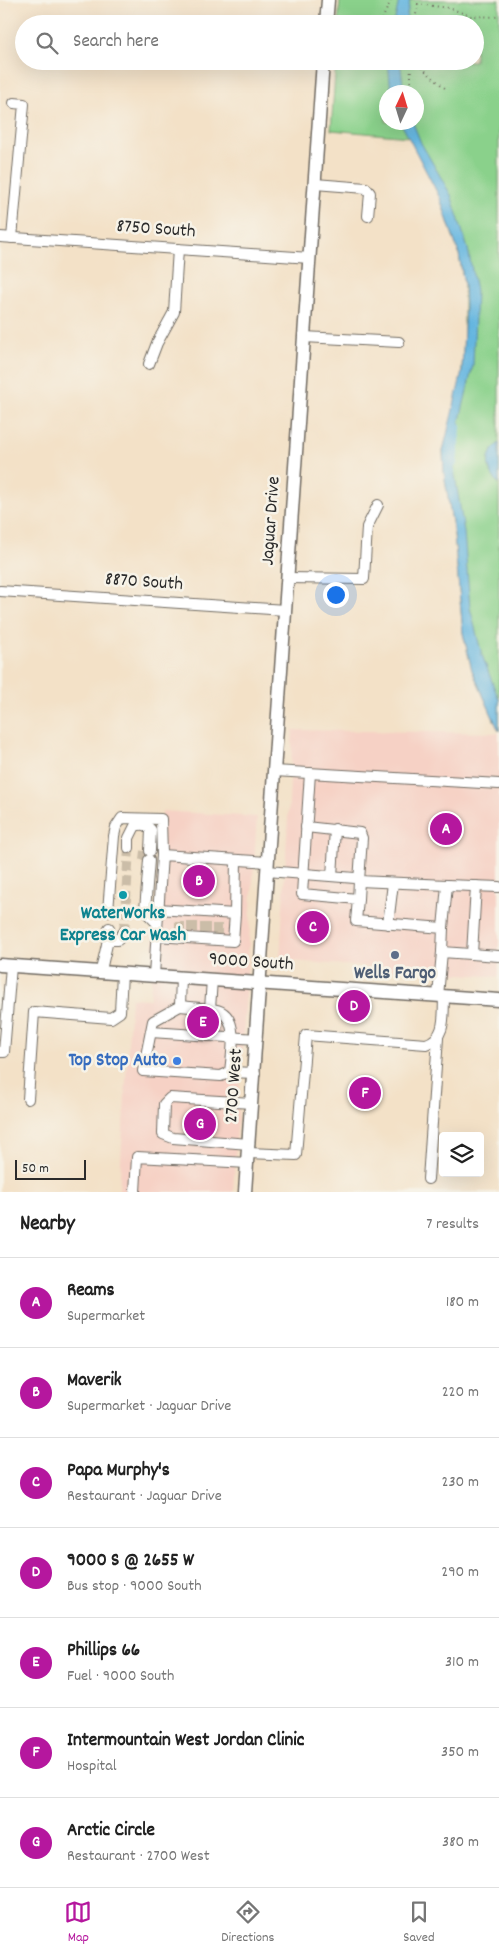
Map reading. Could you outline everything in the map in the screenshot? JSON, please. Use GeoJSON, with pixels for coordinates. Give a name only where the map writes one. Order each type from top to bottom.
{"type":"FeatureCollection","features":[{"type":"Feature","properties":{"kind":"main road"},"geometry":{"type":"LineString","coordinates":[[327,15],[328,0]]}},
{"type":"Feature","properties":{"kind":"main road","name":"Jaguar Drive"},"geometry":{"type":"LineString","coordinates":[[260,983],[322,70]]}},
{"type":"Feature","properties":{"kind":"main road","name":"9000 South"},"geometry":{"type":"LineString","coordinates":[[5,965],[499,1000]]}},
{"type":"Feature","properties":{"kind":"main road","name":"2700 West"},"geometry":{"type":"LineString","coordinates":[[245,1192],[260,983]]}},
{"type":"Feature","properties":{"kind":"street"},"geometry":{"type":"LineString","coordinates":[[12,238],[24,104],[14,103]]}},
{"type":"Feature","properties":{"kind":"street"},"geometry":{"type":"LineString","coordinates":[[315,184],[366,188],[370,193],[368,216]]}},
{"type":"Feature","properties":{"kind":"street","name":"8750 South"},"geometry":{"type":"LineString","coordinates":[[0,237],[310,258]]}},
{"type":"Feature","properties":{"kind":"street"},"geometry":{"type":"LineString","coordinates":[[149,364],[157,343],[174,312],[178,249]]}},
{"type":"Feature","properties":{"kind":"street"},"geometry":{"type":"LineString","coordinates":[[304,336],[398,342]]}},
{"type":"Feature","properties":{"kind":"street"},"geometry":{"type":"LineString","coordinates":[[287,578],[364,579],[367,528],[378,505]]}},
{"type":"Feature","properties":{"kind":"street","name":"8870 South"},"geometry":{"type":"LineString","coordinates":[[0,591],[285,610]]}},
{"type":"Feature","properties":{"kind":"street"},"geometry":{"type":"LineString","coordinates":[[274,771],[499,784]]}},
{"type":"Feature","properties":{"kind":"street"},"geometry":{"type":"LineString","coordinates":[[310,773],[302,894],[358,899]]}},
{"type":"Feature","properties":{"kind":"street"},"geometry":{"type":"LineString","coordinates":[[108,911],[116,827],[122,818],[161,820],[151,854],[145,910],[157,923]]}},
{"type":"Feature","properties":{"kind":"street"},"geometry":{"type":"LineString","coordinates":[[129,848],[132,830],[135,826],[140,824],[147,825],[151,830],[151,854],[158,909],[154,975]]}},
{"type":"Feature","properties":{"kind":"street"},"geometry":{"type":"LineString","coordinates":[[306,827],[360,833],[362,838],[356,921],[444,928]]}},
{"type":"Feature","properties":{"kind":"street"},"geometry":{"type":"LineString","coordinates":[[332,876],[335,829]]}},
{"type":"Feature","properties":{"kind":"street"},"geometry":{"type":"LineString","coordinates":[[151,854],[236,860],[303,873],[356,878],[359,881],[499,887]]}},
{"type":"Feature","properties":{"kind":"street"},"geometry":{"type":"LineString","coordinates":[[158,909],[180,925],[217,927],[233,941],[236,860]]}},
{"type":"Feature","properties":{"kind":"street"},"geometry":{"type":"LineString","coordinates":[[388,924],[392,882]]}},
{"type":"Feature","properties":{"kind":"street"},"geometry":{"type":"LineString","coordinates":[[428,1179],[438,1038],[442,1027],[442,952],[447,885]]}},
{"type":"Feature","properties":{"kind":"street"},"geometry":{"type":"LineString","coordinates":[[472,954],[476,886]]}},
{"type":"Feature","properties":{"kind":"street"},"geometry":{"type":"LineString","coordinates":[[156,936],[180,925],[217,927],[234,914]]}},
{"type":"Feature","properties":{"kind":"street"},"geometry":{"type":"LineString","coordinates":[[101,972],[108,940],[108,928]]}},
{"type":"Feature","properties":{"kind":"street"},"geometry":{"type":"LineString","coordinates":[[108,940],[118,940],[124,932]]}},
{"type":"Feature","properties":{"kind":"street"},"geometry":{"type":"LineString","coordinates":[[442,952],[499,956]]}},
{"type":"Feature","properties":{"kind":"street"},"geometry":{"type":"LineString","coordinates":[[0,1052],[4,1052],[5,965]]}},
{"type":"Feature","properties":{"kind":"street"},"geometry":{"type":"LineString","coordinates":[[28,1099],[34,1012],[111,1018],[120,1012],[122,973]]}},
{"type":"Feature","properties":{"kind":"street"},"geometry":{"type":"LineString","coordinates":[[180,1006],[181,977]]}},
{"type":"Feature","properties":{"kind":"street"},"geometry":{"type":"LineString","coordinates":[[210,1009],[212,979]]}},
{"type":"Feature","properties":{"kind":"street"},"geometry":{"type":"LineString","coordinates":[[230,1072],[233,1037],[229,1017],[220,1009],[180,1006],[153,1020],[143,1071],[220,1076],[230,1072],[255,1073]]}},
{"type":"Feature","properties":{"kind":"street"},"geometry":{"type":"LineString","coordinates":[[151,1032],[257,1039]]}},
{"type":"Feature","properties":{"kind":"street"},"geometry":{"type":"LineString","coordinates":[[135,1192],[137,1157],[248,1153],[296,1155],[306,1035],[422,1044],[430,1043],[438,1038]]}},
{"type":"Feature","properties":{"kind":"street"},"geometry":{"type":"LineString","coordinates":[[248,1153],[173,1138],[163,1134],[164,1104],[170,1098],[252,1103]]}},
{"type":"Feature","properties":{"kind":"path"},"geometry":{"type":"LineString","coordinates":[[384,15],[391,0]]}},
{"type":"Feature","properties":{"kind":"path"},"geometry":{"type":"LineString","coordinates":[[415,15],[419,0]]}},
{"type":"Feature","properties":{"kind":"path"},"geometry":{"type":"LineString","coordinates":[[417,4],[449,8],[468,15]]}},
{"type":"Feature","properties":{"kind":"path"},"geometry":{"type":"LineString","coordinates":[[484,16],[499,17]]}},
{"type":"Feature","properties":{"kind":"path"},"geometry":{"type":"LineString","coordinates":[[412,70],[412,85]]}},
{"type":"Feature","properties":{"kind":"path"},"geometry":{"type":"LineString","coordinates":[[423,70],[446,88]]}},
{"type":"Feature","properties":{"kind":"shaded area"},"geometry":{"type":"Polygon","coordinates":[[[293,730],[499,733],[499,977],[280,960],[293,730]]]}},
{"type":"Feature","properties":{"kind":"shaded area"},"geometry":{"type":"Polygon","coordinates":[[[162,811],[257,817],[233,1192],[119,1192],[131,998],[150,999],[162,811]]]}},
{"type":"Feature","properties":{"kind":"green space"},"geometry":{"type":"Polygon","coordinates":[[[340,0],[499,0],[499,731],[472,670],[463,633],[454,534],[444,473],[443,451],[461,382],[464,340],[464,284],[459,254],[440,198],[409,137],[331,130],[335,70],[484,70],[484,15],[339,15],[340,0]]]}},
{"type":"Feature","properties":{"kind":"water"},"geometry":{"type":"Polygon","coordinates":[[[399,0],[410,0],[407,15],[396,15],[399,0]]]}},
{"type":"Feature","properties":{"kind":"water"},"geometry":{"type":"Polygon","coordinates":[[[389,70],[401,70],[403,85],[390,85],[389,70]]]}},
{"type":"Feature","properties":{"kind":"water"},"geometry":{"type":"Polygon","coordinates":[[[405,130],[416,130],[421,143],[451,195],[468,249],[476,291],[473,365],[455,441],[454,469],[464,532],[470,608],[482,655],[499,700],[499,731],[472,670],[463,633],[454,534],[444,473],[443,451],[462,372],[465,306],[464,284],[459,254],[440,198],[405,130]]]}},
{"type":"Feature","properties":{"kind":"water"},"geometry":{"type":"Polygon","coordinates":[[[499,443],[499,484],[491,474],[488,463],[491,453],[499,443]]]}},
{"type":"Feature","properties":{"kind":"waterway"},"geometry":{"type":"LineString","coordinates":[[452,463],[456,427]]}},
{"type":"Feature","properties":{"kind":"tunnel"},"geometry":{"type":"LineString","coordinates":[[124,932],[129,848]]}},
{"type":"Feature","properties":{"kind":"tunnel"},"geometry":{"type":"LineString","coordinates":[[144,860],[145,851]]}},
{"type":"Feature","properties":{"kind":"tunnel"},"geometry":{"type":"LineString","coordinates":[[180,921],[180,932]]}},
{"type":"Feature","properties":{"kind":"tunnel"},"geometry":{"type":"LineString","coordinates":[[192,922],[192,932]]}},
{"type":"Feature","properties":{"kind":"tunnel"},"geometry":{"type":"LineString","coordinates":[[205,922],[205,933]]}},
{"type":"Feature","properties":{"kind":"tunnel"},"geometry":{"type":"LineString","coordinates":[[217,923],[217,934]]}},
{"type":"Feature","properties":{"kind":"place","name":"Reams"},"geometry":{"type":"Point","coordinates":[446,829]}},
{"type":"Feature","properties":{"kind":"place","name":"Maverik"},"geometry":{"type":"Point","coordinates":[199,881]}},
{"type":"Feature","properties":{"kind":"place","name":"WaterWorks Express Car Wash"},"geometry":{"type":"Point","coordinates":[123,895]}},
{"type":"Feature","properties":{"kind":"place","name":"Papa Murphy's"},"geometry":{"type":"Point","coordinates":[313,927]}},
{"type":"Feature","properties":{"kind":"place","name":"Wells Fargo"},"geometry":{"type":"Point","coordinates":[395,955]}},
{"type":"Feature","properties":{"kind":"place","name":"9000 S @ 2655 W"},"geometry":{"type":"Point","coordinates":[354,1006]}},
{"type":"Feature","properties":{"kind":"place","name":"Phillips 66"},"geometry":{"type":"Point","coordinates":[203,1022]}},
{"type":"Feature","properties":{"kind":"place","name":"Top Stop Auto"},"geometry":{"type":"Point","coordinates":[177,1061]}},
{"type":"Feature","properties":{"kind":"place","name":"Intermountain West Jordan Clinic"},"geometry":{"type":"Point","coordinates":[365,1093]}},
{"type":"Feature","properties":{"kind":"place","name":"Arctic Circle"},"geometry":{"type":"Point","coordinates":[200,1124]}}]}
